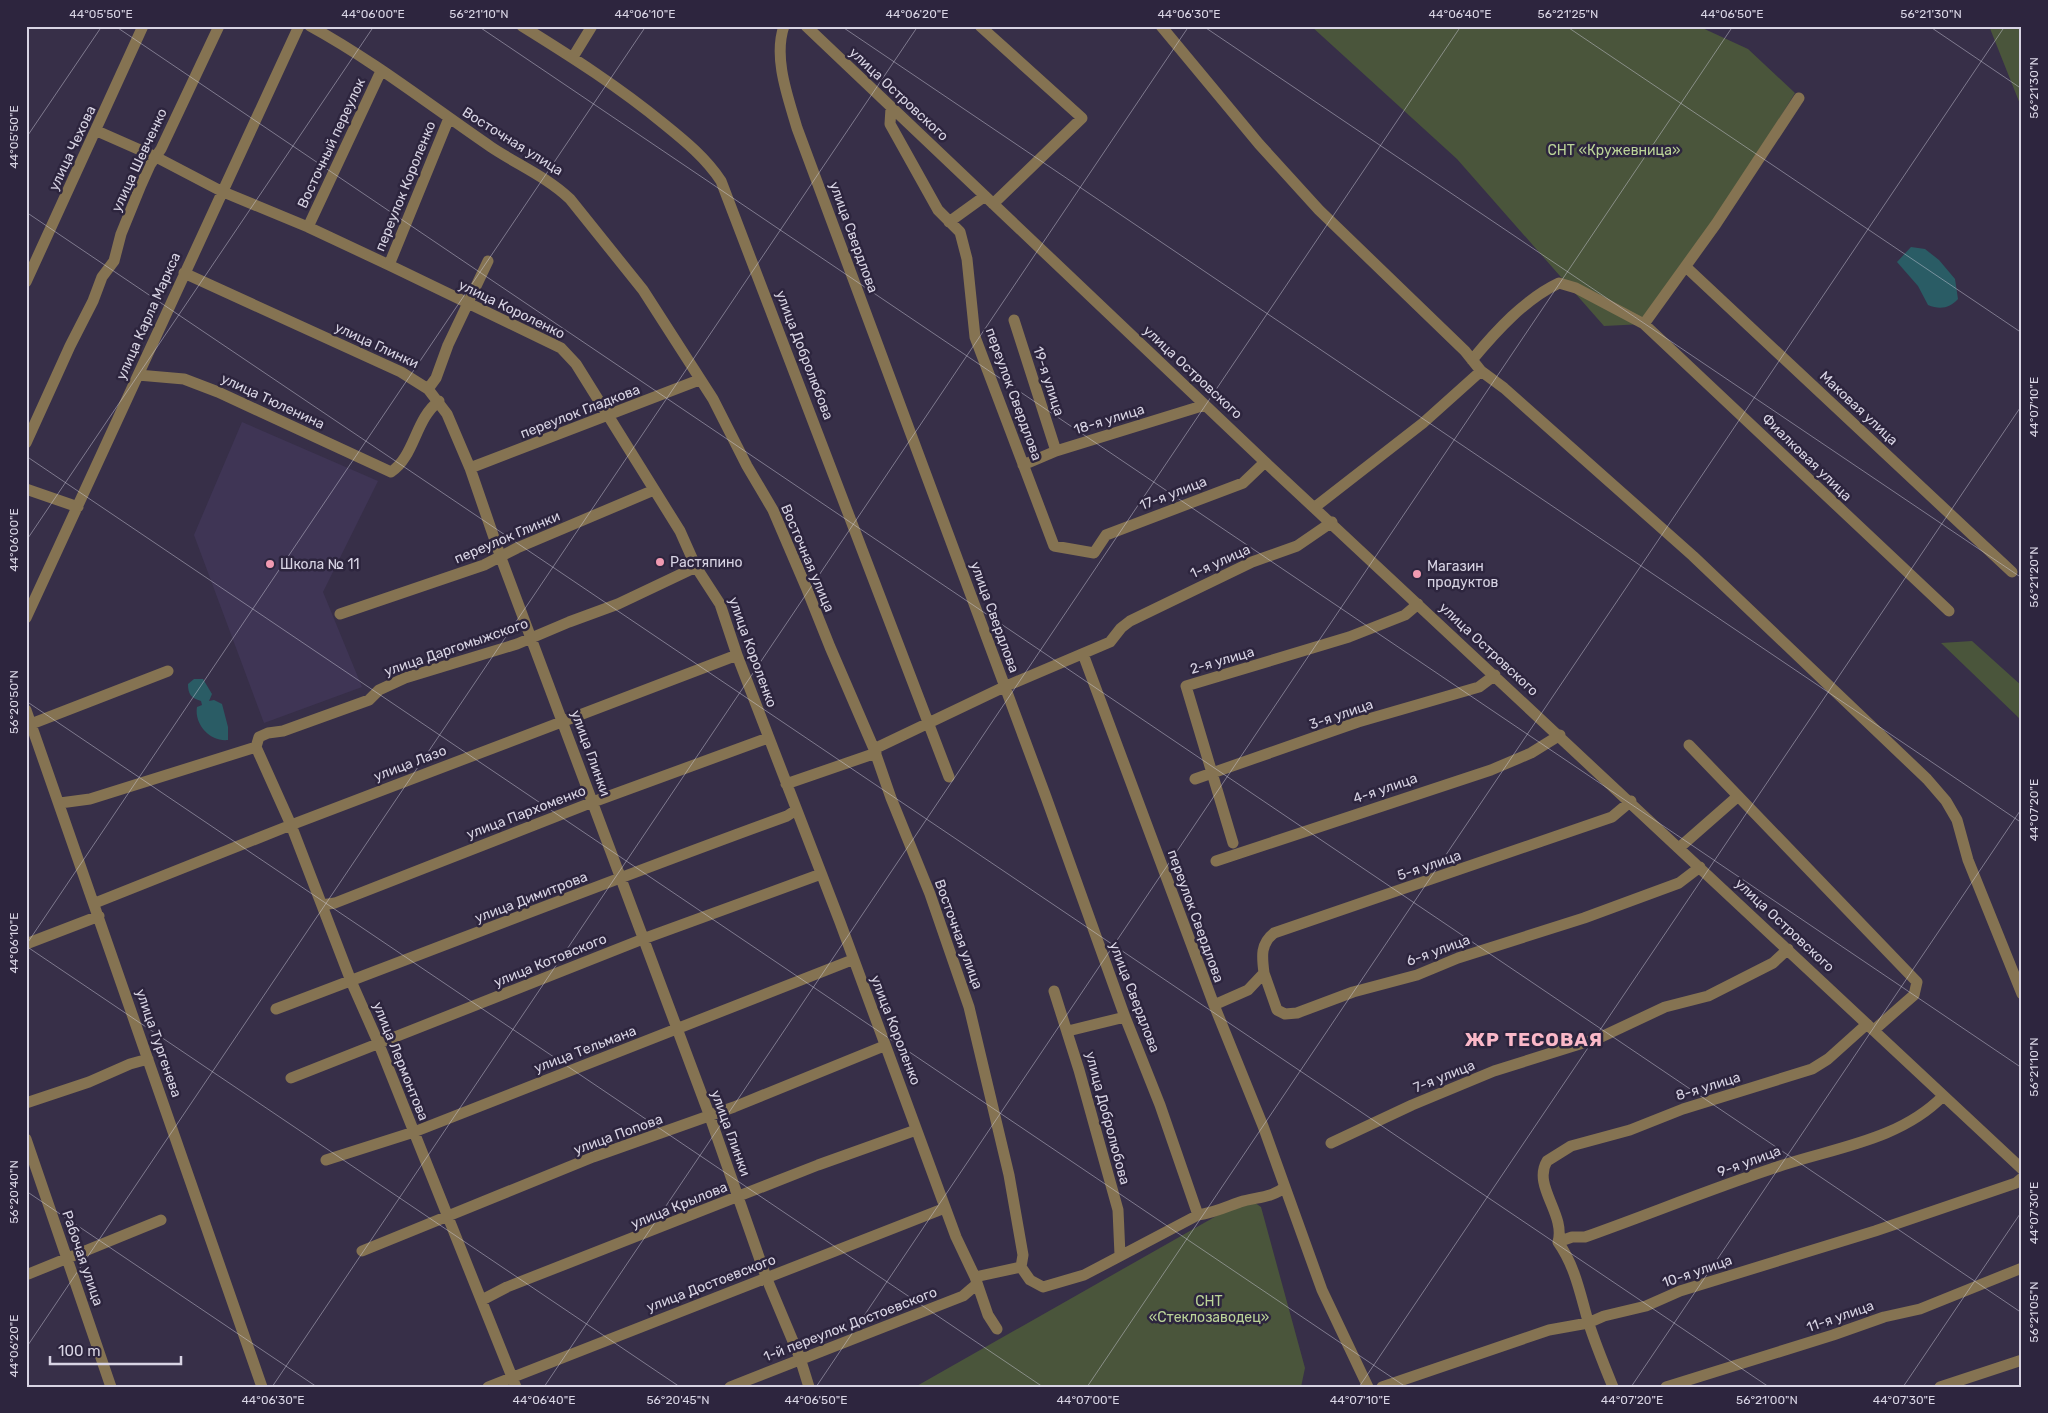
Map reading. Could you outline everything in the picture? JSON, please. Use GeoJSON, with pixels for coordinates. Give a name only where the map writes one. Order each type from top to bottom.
{"type":"FeatureCollection","features":[{"type":"Feature","properties":{"kind":"street","name":"улица Чехова"},"geometry":{"type":"LineString","coordinates":[[26,282],[97,131],[143,26]]}},
{"type":"Feature","properties":{"kind":"street","name":"улица Шевченко"},"geometry":{"type":"LineString","coordinates":[[26,443],[70,346],[93,301],[102,277],[114,261],[121,234],[147,171],[156,157],[219,26]]}},
{"type":"Feature","properties":{"kind":"street","name":"улица Карла Маркса"},"geometry":{"type":"LineString","coordinates":[[26,618],[221,191],[299,26]]}},
{"type":"Feature","properties":{"kind":"street","name":"Восточная улица"},"geometry":{"type":"LineString","coordinates":[[310,26],[381,71],[508,158],[545,177],[570,199],[643,290],[720,412],[747,466],[773,510],[875,751],[900,822],[930,894],[969,1007],[1010,1175],[1024,1255],[1021,1267]]}},
{"type":"Feature","properties":{"kind":"street","name":"улица Добролюбова"},"geometry":{"type":"LineString","coordinates":[[522,26],[625,92],[689,144],[709,164],[721,181],[862,545],[927,724],[949,777]]}},
{"type":"Feature","properties":{"kind":"street"},"geometry":{"type":"LineString","coordinates":[[573,57],[592,26]]}},
{"type":"Feature","properties":{"kind":"street","name":"улица Свердлова"},"geometry":{"type":"LineString","coordinates":[[784,26],[780,52],[788,95],[797,128],[1125,1017],[1160,1105],[1198,1215]]}},
{"type":"Feature","properties":{"kind":"street","name":"улица Островского"},"geometry":{"type":"LineString","coordinates":[[806,26],[1265,462],[1332,522],[1631,801],[2022,1169]]}},
{"type":"Feature","properties":{"kind":"street"},"geometry":{"type":"LineString","coordinates":[[949,222],[989,200],[1082,118],[980,26]]}},
{"type":"Feature","properties":{"kind":"street"},"geometry":{"type":"LineString","coordinates":[[1161,26],[1259,144],[1319,210],[1472,360],[1480,371],[1504,388],[1693,556],[1927,779],[1946,801],[1957,820],[1968,860],[2022,994]]}},
{"type":"Feature","properties":{"kind":"street","name":"Восточный переулок"},"geometry":{"type":"LineString","coordinates":[[308,227],[381,71]]}},
{"type":"Feature","properties":{"kind":"street"},"geometry":{"type":"LineString","coordinates":[[1644,324],[1686,267],[1799,98]]}},
{"type":"Feature","properties":{"kind":"street","name":"переулок Свердлова"},"geometry":{"type":"LineString","coordinates":[[891,108],[890,124],[938,210],[960,232],[967,259],[975,337],[1054,546],[1094,553]]}},
{"type":"Feature","properties":{"kind":"street","name":"переулок Короленко"},"geometry":{"type":"LineString","coordinates":[[389,265],[449,118]]}},
{"type":"Feature","properties":{"kind":"street","name":"улица Короленко"},"geometry":{"type":"LineString","coordinates":[[97,131],[156,157],[221,191],[308,227],[560,348],[576,364],[680,531],[696,567],[720,604],[768,738],[802,821],[884,1046],[907,1101],[956,1238],[976,1280],[988,1315],[997,1329]]}},
{"type":"Feature","properties":{"kind":"street"},"geometry":{"type":"LineString","coordinates":[[428,389],[436,378],[448,345],[488,261]]}},
{"type":"Feature","properties":{"kind":"street","name":"Маковая улица"},"geometry":{"type":"LineString","coordinates":[[1686,267],[2012,572]]}},
{"type":"Feature","properties":{"kind":"street","name":"улица Глинки"},"geometry":{"type":"LineString","coordinates":[[184,273],[401,372],[428,389],[439,401],[454,427],[501,558],[532,636],[709,1114],[766,1277],[800,1358],[809,1387]]}},
{"type":"Feature","properties":{"kind":"street","name":"Фиалковая улица"},"geometry":{"type":"LineString","coordinates":[[1472,360],[1490,340],[1541,292],[1559,283],[1576,288],[1644,324],[1949,611]]}},
{"type":"Feature","properties":{"kind":"street","name":"19-я улица"},"geometry":{"type":"LineString","coordinates":[[1014,320],[1056,451]]}},
{"type":"Feature","properties":{"kind":"street"},"geometry":{"type":"LineString","coordinates":[[1315,507],[1423,423],[1480,371]]}},
{"type":"Feature","properties":{"kind":"street","name":"улица Тюленина"},"geometry":{"type":"LineString","coordinates":[[138,375],[184,379],[218,392],[391,472],[401,463],[428,410],[439,401]]}},
{"type":"Feature","properties":{"kind":"street","name":"переулок Гладкова"},"geometry":{"type":"LineString","coordinates":[[470,468],[699,380]]}},
{"type":"Feature","properties":{"kind":"street","name":"18-я улица"},"geometry":{"type":"LineString","coordinates":[[1023,465],[1056,451],[1206,405]]}},
{"type":"Feature","properties":{"kind":"street","name":"17-я улица"},"geometry":{"type":"LineString","coordinates":[[1094,553],[1106,535],[1243,483],[1265,462]]}},
{"type":"Feature","properties":{"kind":"street"},"geometry":{"type":"LineString","coordinates":[[26,489],[78,507]]}},
{"type":"Feature","properties":{"kind":"street","name":"переулок Глинки"},"geometry":{"type":"LineString","coordinates":[[340,614],[501,558],[517,548],[654,490]]}},
{"type":"Feature","properties":{"kind":"street","name":"1-я улица"},"geometry":{"type":"LineString","coordinates":[[786,784],[875,751],[1004,687],[1110,642],[1121,628],[1147,612],[1226,575],[1297,546],[1332,522]]}},
{"type":"Feature","properties":{"kind":"street","name":"улица Даргомыжского"},"geometry":{"type":"LineString","coordinates":[[60,803],[90,799],[256,747],[259,737],[268,732],[283,731],[369,700],[379,690],[405,678],[517,644],[532,636],[618,604],[696,567]]}},
{"type":"Feature","properties":{"kind":"street","name":"2-я улица"},"geometry":{"type":"LineString","coordinates":[[1233,843],[1186,686],[1349,637],[1405,614],[1418,604]]}},
{"type":"Feature","properties":{"kind":"street","name":"переулок Свердлова"},"geometry":{"type":"LineString","coordinates":[[1083,654],[1214,1006],[1285,1186],[1322,1290],[1368,1387]]}},
{"type":"Feature","properties":{"kind":"street","name":"улица Лазо"},"geometry":{"type":"LineString","coordinates":[[94,903],[563,720],[737,655]]}},
{"type":"Feature","properties":{"kind":"street"},"geometry":{"type":"LineString","coordinates":[[29,725],[168,671]]}},
{"type":"Feature","properties":{"kind":"street","name":"3-я улица"},"geometry":{"type":"LineString","coordinates":[[1195,779],[1358,722],[1479,687],[1495,675]]}},
{"type":"Feature","properties":{"kind":"street","name":"улица Тургенева"},"geometry":{"type":"LineString","coordinates":[[26,710],[29,725],[60,803],[262,1387]]}},
{"type":"Feature","properties":{"kind":"street","name":"4-я улица"},"geometry":{"type":"LineString","coordinates":[[1216,861],[1491,770],[1531,753],[1560,735]]}},
{"type":"Feature","properties":{"kind":"street","name":"улица Пархоменко"},"geometry":{"type":"LineString","coordinates":[[322,905],[335,903],[593,802],[768,738]]}},
{"type":"Feature","properties":{"kind":"street"},"geometry":{"type":"LineString","coordinates":[[1680,847],[1736,797],[1689,745]]}},
{"type":"Feature","properties":{"kind":"street","name":"улица Лермонтова"},"geometry":{"type":"LineString","coordinates":[[256,747],[291,825],[351,981],[378,1042],[514,1382]]}},
{"type":"Feature","properties":{"kind":"street","name":"8-я улица"},"geometry":{"type":"LineString","coordinates":[[1558,1242],[1561,1232],[1559,1223],[1542,1177],[1547,1161],[1571,1146],[1630,1130],[1683,1108],[1812,1069],[1914,996],[1917,982],[1736,797]]}},
{"type":"Feature","properties":{"kind":"street","name":"5-я улица"},"geometry":{"type":"LineString","coordinates":[[1264,973],[1263,949],[1274,933],[1612,817],[1631,801]]}},
{"type":"Feature","properties":{"kind":"street","name":"улица Димитрова"},"geometry":{"type":"LineString","coordinates":[[276,1009],[620,876],[787,816],[796,810]]}},
{"type":"Feature","properties":{"kind":"street","name":"6-я улица"},"geometry":{"type":"LineString","coordinates":[[1264,973],[1277,1010],[1285,1014],[1297,1013],[1353,992],[1417,975],[1458,958],[1584,918],[1679,883],[1700,867]]}},
{"type":"Feature","properties":{"kind":"street","name":"улица Котовского"},"geometry":{"type":"LineString","coordinates":[[291,1078],[378,1042],[418,1030],[643,939],[821,874]]}},
{"type":"Feature","properties":{"kind":"street"},"geometry":{"type":"LineString","coordinates":[[26,944],[99,916]]}},
{"type":"Feature","properties":{"kind":"street","name":"7-я улица"},"geometry":{"type":"LineString","coordinates":[[1331,1143],[1412,1104],[1494,1071],[1599,1038],[1665,1007],[1708,996],[1773,963],[1788,949]]}},
{"type":"Feature","properties":{"kind":"street","name":"улица Тельмана"},"geometry":{"type":"LineString","coordinates":[[326,1160],[414,1132],[852,960]]}},
{"type":"Feature","properties":{"kind":"street"},"geometry":{"type":"LineString","coordinates":[[1214,1006],[1248,990],[1260,980],[1264,973]]}},
{"type":"Feature","properties":{"kind":"street","name":"улица Добролюбова"},"geometry":{"type":"LineString","coordinates":[[1054,992],[1068,1031],[1118,1210],[1120,1255]]}},
{"type":"Feature","properties":{"kind":"street"},"geometry":{"type":"LineString","coordinates":[[1068,1031],[1125,1017]]}},
{"type":"Feature","properties":{"kind":"street","name":"улица Попова"},"geometry":{"type":"LineString","coordinates":[[362,1251],[594,1157],[678,1128],[709,1114],[734,1107],[884,1046]]}},
{"type":"Feature","properties":{"kind":"street"},"geometry":{"type":"LineString","coordinates":[[26,1104],[89,1082],[130,1064],[148,1059]]}},
{"type":"Feature","properties":{"kind":"street","name":"9-я улица"},"geometry":{"type":"LineString","coordinates":[[1558,1242],[1572,1237],[1585,1238],[1814,1154],[1868,1141],[1916,1120],[1943,1096]]}},
{"type":"Feature","properties":{"kind":"street","name":"улица Крылова"},"geometry":{"type":"LineString","coordinates":[[482,1300],[508,1287],[916,1130]]}},
{"type":"Feature","properties":{"kind":"street","name":"Рабочая улица"},"geometry":{"type":"LineString","coordinates":[[26,1139],[111,1387]]}},
{"type":"Feature","properties":{"kind":"street","name":"10-я улица"},"geometry":{"type":"LineString","coordinates":[[1382,1387],[1549,1330],[1588,1322],[1604,1316],[1646,1306],[1680,1291],[1875,1231],[2016,1183],[2022,1178]]}},
{"type":"Feature","properties":{"kind":"street"},"geometry":{"type":"LineString","coordinates":[[1021,1267],[1030,1280],[1044,1287],[1069,1281],[1198,1215],[1215,1213],[1241,1202],[1277,1194],[1285,1186]]}},
{"type":"Feature","properties":{"kind":"street","name":"улица Достоевского"},"geometry":{"type":"LineString","coordinates":[[488,1387],[514,1382],[766,1277],[945,1208]]}},
{"type":"Feature","properties":{"kind":"street"},"geometry":{"type":"LineString","coordinates":[[26,1275],[162,1220]]}},
{"type":"Feature","properties":{"kind":"street"},"geometry":{"type":"LineString","coordinates":[[1558,1242],[1565,1252],[1578,1283],[1588,1322],[1612,1387]]}},
{"type":"Feature","properties":{"kind":"street","name":"1-й переулок Достоевского"},"geometry":{"type":"LineString","coordinates":[[730,1387],[800,1358],[963,1296],[976,1280],[1021,1267]]}},
{"type":"Feature","properties":{"kind":"street","name":"11-я улица"},"geometry":{"type":"LineString","coordinates":[[1666,1387],[1833,1335],[1884,1317],[1920,1309],[2022,1268]]}},
{"type":"Feature","properties":{"kind":"street"},"geometry":{"type":"LineString","coordinates":[[1940,1387],[2022,1360]]}},
{"type":"Feature","properties":{"kind":"shaded area"},"geometry":{"type":"Polygon","coordinates":[[[1911,247],[1925,249],[1939,260],[1955,279],[1958,299],[1955,302],[1944,307],[1928,305],[1918,286],[1897,262],[1911,247]]]}},
{"type":"Feature","properties":{"kind":"shaded area","name":"Школа № 11"},"geometry":{"type":"Polygon","coordinates":[[[242,422],[378,481],[323,592],[362,687],[264,723],[194,535],[242,422]]]}},
{"type":"Feature","properties":{"kind":"shaded area"},"geometry":{"type":"Polygon","coordinates":[[[194,679],[203,679],[212,694],[209,701],[214,700],[222,704],[228,727],[228,740],[221,740],[209,735],[198,720],[197,707],[202,705],[201,701],[189,693],[188,687],[188,684],[194,679]]]}},
{"type":"Feature","properties":{"kind":"green space","name":"СНТ «Кружевница»"},"geometry":{"type":"Polygon","coordinates":[[[1311,26],[1698,26],[1748,49],[1795,93],[1728,202],[1644,324],[1604,326],[1457,159],[1311,26]]]}},
{"type":"Feature","properties":{"kind":"green space"},"geometry":{"type":"Polygon","coordinates":[[[1989,26],[2022,26],[2022,109],[1989,26]]]}},
{"type":"Feature","properties":{"kind":"green space"},"geometry":{"type":"Polygon","coordinates":[[[1972,641],[2022,686],[2022,717],[2020,719],[1941,643],[1972,641]]]}},
{"type":"Feature","properties":{"kind":"green space","name":"СНТ «Стеклозаводец»"},"geometry":{"type":"Polygon","coordinates":[[[1248,1198],[1261,1207],[1305,1368],[1301,1387],[915,1387],[1248,1198]]]}},
{"type":"Feature","properties":{"kind":"place","name":"Растяпино"},"geometry":{"type":"Point","coordinates":[660,562]}},
{"type":"Feature","properties":{"kind":"place","name":"Школа № 11"},"geometry":{"type":"Point","coordinates":[270,564]}},
{"type":"Feature","properties":{"kind":"place","name":"Магазин продуктов"},"geometry":{"type":"Point","coordinates":[1417,574]}},
{"type":"Feature","properties":{"kind":"district","name":"ЖР ТЕСОВАЯ"},"geometry":{"type":"Point","coordinates":[1534,1039]}}]}
